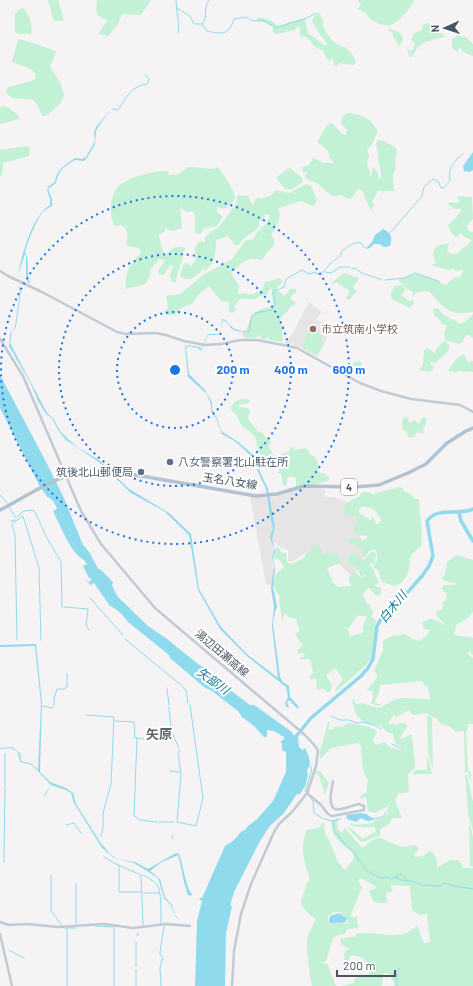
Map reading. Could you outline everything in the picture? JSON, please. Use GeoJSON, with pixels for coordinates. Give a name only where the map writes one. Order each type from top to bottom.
{"type":"FeatureCollection","features":[{"type":"Feature","properties":{"kind":"main road"},"geometry":{"type":"LineString","coordinates":[[0,271],[117,332],[126,334],[155,333],[203,345],[216,345],[240,340],[257,340],[297,348],[360,383],[377,390],[411,399],[460,405],[473,412]]}},
{"type":"Feature","properties":{"kind":"main road","name":"湯辺田瀬高線"},"geometry":{"type":"LineString","coordinates":[[0,339],[23,376],[64,476],[81,511],[101,544],[155,608],[305,734],[318,751],[316,766],[307,793],[274,832],[251,884],[238,929],[234,951],[232,986]]}},
{"type":"Feature","properties":{"kind":"main road","name":"玉名八女線"},"geometry":{"type":"LineString","coordinates":[[0,510],[64,476],[83,471],[108,470],[256,496],[288,492],[304,486],[360,487],[379,485],[426,464],[447,443],[473,428]]}},
{"type":"Feature","properties":{"kind":"main road"},"geometry":{"type":"LineString","coordinates":[[307,793],[321,804],[328,814],[332,816],[364,810],[364,806],[359,804],[339,810],[334,808],[330,802],[333,781]]}},
{"type":"Feature","properties":{"kind":"main road"},"geometry":{"type":"LineString","coordinates":[[0,922],[9,925],[27,924],[58,927],[104,924],[133,928],[166,924],[190,926]]}},
{"type":"Feature","properties":{"kind":"main road"},"geometry":{"type":"LineString","coordinates":[[0,934],[12,986]]}},
{"type":"Feature","properties":{"kind":"shaded area","name":"市立筑南小学校"},"geometry":{"type":"Polygon","coordinates":[[[309,302],[322,312],[316,319],[332,328],[317,357],[297,346],[285,343],[294,331],[309,302]]]}},
{"type":"Feature","properties":{"kind":"shaded area"},"geometry":{"type":"Polygon","coordinates":[[[318,487],[325,490],[325,497],[335,497],[347,502],[359,518],[358,527],[361,539],[368,553],[363,557],[357,569],[356,580],[339,564],[329,565],[317,550],[308,551],[293,561],[288,561],[288,550],[280,547],[276,543],[273,544],[272,583],[271,585],[266,584],[250,497],[275,497],[303,488],[318,487]]]}},
{"type":"Feature","properties":{"kind":"green space"},"geometry":{"type":"Polygon","coordinates":[[[48,0],[58,0],[63,21],[55,21],[53,19],[48,0]]]}},
{"type":"Feature","properties":{"kind":"green space"},"geometry":{"type":"Polygon","coordinates":[[[97,0],[151,0],[141,15],[122,14],[118,24],[108,36],[98,34],[107,21],[97,13],[97,0]]]}},
{"type":"Feature","properties":{"kind":"green space"},"geometry":{"type":"Polygon","coordinates":[[[358,0],[414,0],[411,7],[401,18],[393,24],[383,25],[370,18],[366,13],[357,9],[361,5],[358,0]]]}},
{"type":"Feature","properties":{"kind":"green space"},"geometry":{"type":"Polygon","coordinates":[[[23,8],[31,23],[32,32],[30,34],[18,34],[15,32],[15,14],[19,9],[23,8]]]}},
{"type":"Feature","properties":{"kind":"green space"},"geometry":{"type":"Polygon","coordinates":[[[319,12],[324,23],[322,24],[325,31],[334,42],[345,47],[352,54],[356,63],[354,65],[339,63],[335,66],[332,58],[329,62],[323,51],[314,46],[307,37],[300,36],[300,28],[297,27],[295,30],[276,34],[273,32],[273,27],[264,22],[256,21],[258,18],[266,19],[278,26],[305,19],[308,33],[324,45],[328,45],[312,21],[319,12]]]}},
{"type":"Feature","properties":{"kind":"green space"},"geometry":{"type":"Polygon","coordinates":[[[428,23],[446,37],[424,43],[416,49],[413,56],[409,56],[407,49],[410,51],[413,49],[415,43],[411,40],[414,34],[421,30],[424,24],[428,23]]]}},
{"type":"Feature","properties":{"kind":"green space"},"geometry":{"type":"Polygon","coordinates":[[[390,29],[401,33],[403,40],[399,46],[393,36],[393,33],[387,30],[390,29]]]}},
{"type":"Feature","properties":{"kind":"green space"},"geometry":{"type":"Polygon","coordinates":[[[461,33],[473,44],[473,56],[463,52],[461,48],[459,48],[458,52],[452,48],[452,39],[461,33]]]}},
{"type":"Feature","properties":{"kind":"green space"},"geometry":{"type":"Polygon","coordinates":[[[20,39],[56,52],[50,67],[60,82],[64,95],[61,103],[46,116],[43,116],[35,102],[32,100],[12,98],[6,92],[8,87],[32,81],[36,78],[33,71],[12,61],[18,40],[20,39]]]}},
{"type":"Feature","properties":{"kind":"green space"},"geometry":{"type":"Polygon","coordinates":[[[3,106],[9,108],[19,116],[19,119],[0,124],[0,107],[3,106]]]}},
{"type":"Feature","properties":{"kind":"green space"},"geometry":{"type":"Polygon","coordinates":[[[347,113],[357,114],[369,120],[378,131],[371,146],[367,149],[369,156],[367,162],[371,178],[373,167],[377,171],[379,179],[381,177],[376,143],[379,140],[384,141],[396,148],[396,167],[393,174],[394,191],[378,191],[372,202],[374,205],[371,211],[362,190],[358,189],[353,197],[349,199],[341,195],[333,196],[317,183],[308,180],[304,176],[308,172],[303,173],[302,167],[309,165],[313,158],[323,163],[334,163],[329,157],[329,152],[317,142],[328,124],[332,123],[342,134],[346,135],[347,130],[341,123],[342,117],[347,113]]]}},
{"type":"Feature","properties":{"kind":"green space"},"geometry":{"type":"Polygon","coordinates":[[[28,146],[30,150],[29,156],[3,163],[2,175],[0,177],[0,150],[28,146]]]}},
{"type":"Feature","properties":{"kind":"green space"},"geometry":{"type":"Polygon","coordinates":[[[189,167],[211,169],[218,167],[232,188],[235,197],[234,200],[225,208],[222,209],[217,207],[217,212],[223,217],[216,227],[204,228],[201,234],[195,233],[195,215],[193,212],[186,212],[180,206],[182,228],[173,231],[165,228],[165,231],[159,235],[162,250],[166,255],[175,247],[180,246],[186,248],[183,252],[183,258],[177,274],[176,282],[172,282],[170,275],[173,266],[171,265],[163,275],[158,274],[158,271],[165,260],[159,259],[151,268],[149,278],[146,283],[126,289],[128,270],[141,251],[139,248],[128,246],[126,244],[127,231],[124,227],[121,225],[114,225],[111,214],[111,203],[114,192],[121,184],[138,176],[164,171],[169,171],[168,175],[176,175],[189,167]]]}},
{"type":"Feature","properties":{"kind":"green space"},"geometry":{"type":"Polygon","coordinates":[[[290,168],[302,178],[303,182],[292,189],[286,190],[276,178],[290,168]]]}},
{"type":"Feature","properties":{"kind":"green space"},"geometry":{"type":"Polygon","coordinates":[[[306,184],[311,186],[317,200],[316,203],[313,206],[301,201],[278,209],[280,216],[277,226],[271,235],[274,242],[263,260],[252,259],[245,261],[231,273],[239,286],[238,294],[247,293],[247,295],[256,293],[262,289],[265,282],[278,278],[282,280],[282,283],[277,287],[278,291],[285,296],[290,289],[296,289],[296,293],[292,295],[290,299],[296,303],[295,305],[282,316],[281,319],[280,323],[283,326],[282,342],[270,340],[268,337],[262,339],[259,335],[255,338],[244,338],[242,331],[246,331],[252,316],[255,313],[262,309],[274,307],[272,288],[268,291],[267,295],[254,299],[240,299],[234,307],[236,310],[232,313],[229,312],[229,302],[221,301],[209,286],[199,294],[193,303],[180,309],[175,315],[168,315],[164,313],[168,308],[166,296],[180,294],[203,275],[232,259],[246,240],[251,240],[254,238],[258,231],[266,224],[270,216],[267,214],[264,215],[264,220],[259,221],[259,227],[245,237],[239,245],[235,245],[228,236],[216,240],[215,257],[212,264],[205,271],[203,268],[202,271],[191,279],[184,279],[180,276],[183,265],[186,263],[191,266],[194,263],[195,248],[197,245],[200,241],[205,243],[205,237],[218,228],[237,203],[237,197],[239,195],[248,196],[253,206],[255,199],[259,197],[261,199],[270,196],[276,190],[289,193],[306,184]]]}},
{"type":"Feature","properties":{"kind":"green space"},"geometry":{"type":"Polygon","coordinates":[[[458,196],[472,197],[473,219],[467,227],[469,231],[473,232],[473,312],[452,312],[444,307],[429,292],[424,291],[416,293],[412,298],[413,292],[407,289],[398,280],[411,275],[419,274],[446,285],[454,278],[460,277],[463,271],[462,270],[447,270],[431,265],[436,263],[433,253],[435,248],[449,244],[447,251],[451,254],[456,254],[470,242],[471,240],[463,236],[461,233],[456,238],[452,233],[448,226],[462,209],[455,209],[447,204],[450,202],[460,203],[459,199],[457,199],[458,196]]]}},
{"type":"Feature","properties":{"kind":"green space"},"geometry":{"type":"Polygon","coordinates":[[[344,273],[359,278],[353,288],[357,290],[349,300],[346,298],[350,291],[337,282],[331,283],[344,273]]]}},
{"type":"Feature","properties":{"kind":"green space"},"geometry":{"type":"Polygon","coordinates":[[[401,285],[405,290],[401,295],[409,301],[412,300],[412,298],[414,303],[410,308],[392,299],[391,296],[395,286],[401,285]]]}},
{"type":"Feature","properties":{"kind":"green space"},"geometry":{"type":"Polygon","coordinates":[[[433,308],[439,309],[443,314],[460,324],[465,322],[473,314],[473,338],[466,334],[463,342],[459,344],[445,340],[444,333],[447,327],[434,315],[433,308]]]}},
{"type":"Feature","properties":{"kind":"green space"},"geometry":{"type":"Polygon","coordinates":[[[312,325],[317,327],[315,331],[323,335],[321,341],[324,343],[317,355],[303,348],[302,346],[312,325]]]}},
{"type":"Feature","properties":{"kind":"green space"},"geometry":{"type":"Polygon","coordinates":[[[444,341],[448,345],[448,351],[434,365],[433,362],[430,362],[433,366],[433,370],[428,372],[420,370],[423,365],[424,350],[427,348],[435,353],[437,348],[444,341]]]}},
{"type":"Feature","properties":{"kind":"green space"},"geometry":{"type":"Polygon","coordinates":[[[464,354],[468,363],[473,361],[473,372],[460,371],[454,373],[453,371],[448,371],[457,358],[464,354]]]}},
{"type":"Feature","properties":{"kind":"green space"},"geometry":{"type":"Polygon","coordinates":[[[359,361],[362,363],[361,366],[365,368],[366,371],[359,377],[354,375],[352,369],[353,363],[359,361]]]}},
{"type":"Feature","properties":{"kind":"green space"},"geometry":{"type":"Polygon","coordinates":[[[241,399],[251,401],[241,404],[239,407],[250,410],[248,419],[258,432],[263,433],[265,437],[269,438],[271,443],[268,446],[275,457],[289,451],[292,447],[294,447],[294,450],[306,448],[312,456],[314,456],[318,463],[318,471],[329,477],[328,481],[311,485],[302,484],[296,487],[296,478],[289,476],[287,479],[287,485],[283,485],[281,473],[278,473],[280,470],[276,468],[271,469],[267,466],[257,446],[256,438],[242,426],[235,413],[231,410],[234,403],[241,399]]]}},
{"type":"Feature","properties":{"kind":"green space"},"geometry":{"type":"Polygon","coordinates":[[[405,417],[408,418],[409,423],[415,420],[419,424],[423,417],[426,418],[423,431],[424,434],[417,432],[414,437],[408,438],[407,432],[403,429],[402,420],[405,417]]]}},
{"type":"Feature","properties":{"kind":"green space"},"geometry":{"type":"Polygon","coordinates":[[[399,487],[403,488],[404,491],[412,495],[414,499],[419,499],[422,535],[421,547],[414,552],[411,557],[409,570],[406,576],[402,582],[394,586],[382,582],[378,570],[373,567],[377,558],[375,549],[369,551],[365,557],[362,557],[362,553],[365,549],[358,548],[347,541],[353,537],[361,541],[367,538],[367,536],[357,535],[354,529],[356,521],[358,522],[358,520],[355,516],[346,517],[344,506],[349,501],[360,496],[361,493],[369,492],[373,495],[399,487]],[[362,507],[359,510],[359,513],[370,521],[372,517],[376,524],[379,524],[381,520],[378,514],[371,508],[362,507]]]}},
{"type":"Feature","properties":{"kind":"green space"},"geometry":{"type":"Polygon","coordinates":[[[316,545],[319,545],[324,556],[328,553],[337,554],[342,562],[327,568],[333,583],[338,587],[352,586],[349,582],[349,577],[353,572],[358,574],[361,578],[366,576],[365,574],[361,577],[358,569],[348,563],[349,555],[351,553],[355,554],[362,560],[371,552],[376,554],[375,563],[373,565],[371,562],[370,565],[379,583],[375,584],[375,586],[381,588],[381,593],[379,596],[375,595],[370,588],[368,588],[363,594],[367,604],[371,605],[370,609],[372,609],[373,612],[371,617],[376,620],[371,658],[337,691],[335,690],[343,679],[335,668],[326,675],[332,686],[328,693],[322,688],[320,690],[316,689],[316,679],[314,678],[311,680],[309,676],[313,674],[311,661],[309,659],[301,660],[300,658],[305,656],[303,653],[299,654],[297,650],[303,646],[303,644],[299,641],[295,634],[300,631],[296,619],[288,617],[286,613],[282,620],[280,597],[273,585],[276,574],[284,567],[280,560],[274,558],[276,548],[278,547],[282,553],[286,553],[287,562],[291,564],[303,559],[307,552],[316,545]],[[357,614],[348,629],[350,637],[364,632],[363,628],[367,616],[358,616],[357,614]]]}},
{"type":"Feature","properties":{"kind":"green space"},"geometry":{"type":"Polygon","coordinates":[[[457,555],[473,560],[473,612],[468,618],[461,620],[468,619],[457,624],[454,634],[473,638],[473,655],[470,652],[472,650],[468,652],[469,656],[473,658],[473,724],[468,724],[468,729],[466,732],[468,770],[471,773],[471,784],[468,772],[465,772],[464,731],[456,732],[449,726],[441,724],[436,718],[427,713],[413,715],[409,710],[396,717],[394,715],[389,724],[394,724],[395,726],[403,723],[406,724],[407,727],[399,739],[412,734],[415,768],[408,774],[409,792],[406,793],[403,791],[404,793],[399,793],[395,800],[402,818],[393,818],[388,825],[380,829],[380,836],[361,842],[348,828],[349,827],[363,839],[376,832],[375,827],[356,827],[350,825],[351,823],[356,825],[373,823],[375,820],[383,818],[389,812],[387,808],[390,805],[375,813],[368,811],[366,797],[359,799],[366,793],[368,780],[363,770],[361,746],[358,743],[331,748],[320,759],[320,751],[328,722],[330,722],[328,729],[332,730],[334,727],[342,727],[348,723],[370,727],[377,731],[373,741],[376,745],[385,742],[391,749],[395,748],[401,751],[400,745],[398,746],[395,742],[393,733],[389,733],[379,725],[370,724],[363,721],[356,715],[352,700],[353,699],[356,704],[365,704],[380,708],[400,698],[430,699],[428,687],[425,686],[422,681],[380,685],[379,693],[375,701],[381,705],[380,706],[371,704],[373,696],[372,691],[367,690],[377,677],[377,674],[374,671],[383,650],[383,641],[391,636],[404,634],[420,641],[430,630],[424,629],[422,623],[430,618],[448,626],[436,615],[437,611],[442,610],[443,602],[446,599],[447,594],[442,589],[444,585],[455,585],[456,583],[446,581],[442,579],[442,577],[445,575],[447,562],[457,555]]]}},
{"type":"Feature","properties":{"kind":"green space"},"geometry":{"type":"Polygon","coordinates":[[[427,715],[432,718],[433,770],[428,752],[427,715]]]}},
{"type":"Feature","properties":{"kind":"green space"},"geometry":{"type":"Polygon","coordinates":[[[427,754],[432,774],[412,774],[416,770],[427,770],[427,754]]]}},
{"type":"Feature","properties":{"kind":"green space"},"geometry":{"type":"Polygon","coordinates":[[[315,770],[321,772],[329,783],[325,795],[319,776],[314,774],[315,770]]]}},
{"type":"Feature","properties":{"kind":"green space"},"geometry":{"type":"Polygon","coordinates":[[[465,775],[467,775],[473,802],[473,831],[468,813],[465,775]]]}},
{"type":"Feature","properties":{"kind":"green space"},"geometry":{"type":"Polygon","coordinates":[[[339,818],[337,823],[338,830],[342,833],[345,828],[362,848],[376,838],[381,838],[401,847],[415,845],[419,848],[414,855],[415,857],[423,856],[429,851],[432,852],[437,859],[437,868],[450,860],[459,860],[463,868],[473,868],[473,986],[394,986],[389,974],[383,973],[382,986],[341,986],[354,983],[354,979],[369,974],[371,970],[368,963],[360,957],[350,956],[349,960],[344,960],[345,951],[350,949],[342,945],[340,939],[356,936],[356,934],[362,933],[400,935],[417,926],[424,943],[430,942],[427,914],[420,915],[412,910],[410,886],[391,885],[393,891],[386,893],[387,903],[378,903],[373,901],[369,891],[376,888],[375,886],[361,878],[358,880],[362,887],[350,917],[352,916],[354,918],[357,916],[357,923],[359,926],[357,928],[348,929],[345,934],[341,934],[333,938],[326,961],[323,962],[324,964],[327,963],[336,986],[312,986],[307,945],[309,933],[316,919],[302,906],[301,901],[307,883],[310,880],[304,858],[303,843],[306,830],[319,828],[322,823],[324,824],[325,834],[338,862],[345,870],[353,860],[354,854],[334,835],[332,830],[333,820],[339,818]],[[334,912],[328,916],[329,924],[331,925],[335,922],[345,924],[348,922],[340,912],[334,912]]]}},
{"type":"Feature","properties":{"kind":"green space"},"geometry":{"type":"Polygon","coordinates":[[[469,819],[473,837],[473,867],[470,866],[469,819]]]}},
{"type":"Feature","properties":{"kind":"water"},"geometry":{"type":"Polygon","coordinates":[[[112,108],[96,131],[95,144],[87,158],[84,161],[75,160],[65,167],[58,175],[56,183],[48,189],[52,199],[52,206],[44,211],[38,219],[30,237],[25,252],[26,256],[25,254],[17,277],[32,228],[37,219],[43,211],[50,205],[47,190],[49,186],[55,182],[59,171],[75,158],[82,159],[86,157],[95,141],[94,133],[96,127],[112,108]]]}},
{"type":"Feature","properties":{"kind":"water"},"geometry":{"type":"Polygon","coordinates":[[[473,152],[473,170],[470,172],[464,171],[463,166],[473,152]]]}},
{"type":"Feature","properties":{"kind":"water"},"geometry":{"type":"Polygon","coordinates":[[[383,229],[391,236],[390,246],[384,247],[379,244],[374,244],[370,248],[365,249],[372,242],[375,235],[383,229]]]}},
{"type":"Feature","properties":{"kind":"water"},"geometry":{"type":"Polygon","coordinates":[[[26,256],[30,283],[28,283],[26,274],[26,256]]]}},
{"type":"Feature","properties":{"kind":"water"},"geometry":{"type":"Polygon","coordinates":[[[17,285],[21,290],[16,327],[12,332],[10,343],[47,413],[53,418],[60,431],[77,447],[99,460],[129,489],[169,513],[191,534],[199,589],[221,627],[248,655],[278,678],[272,626],[274,607],[271,588],[274,567],[272,557],[274,549],[270,537],[273,528],[266,489],[250,455],[236,442],[222,434],[216,418],[211,411],[211,404],[207,394],[188,377],[185,347],[188,345],[199,347],[201,349],[208,334],[219,333],[219,334],[217,335],[208,335],[201,351],[198,348],[188,346],[186,348],[189,374],[205,390],[212,402],[212,410],[217,418],[221,430],[251,453],[268,489],[275,527],[272,539],[275,551],[273,557],[275,570],[273,587],[277,607],[273,624],[280,677],[283,682],[289,686],[290,697],[299,707],[298,709],[289,700],[287,703],[289,707],[288,708],[286,706],[285,703],[288,697],[286,687],[248,657],[220,629],[198,590],[189,535],[164,511],[131,493],[99,462],[66,440],[58,430],[52,418],[46,414],[38,401],[30,382],[9,346],[10,334],[15,327],[20,291],[17,285]]]}},
{"type":"Feature","properties":{"kind":"water"},"geometry":{"type":"Polygon","coordinates":[[[222,319],[226,320],[235,329],[248,332],[241,332],[234,330],[227,322],[223,320],[220,329],[222,319]]]}},
{"type":"Feature","properties":{"kind":"water","name":"矢部川"},"geometry":{"type":"Polygon","coordinates":[[[0,375],[63,496],[83,545],[90,553],[98,569],[100,569],[113,582],[112,585],[117,596],[148,626],[212,673],[226,687],[250,705],[254,705],[292,732],[293,735],[298,737],[299,747],[303,750],[305,748],[309,757],[310,764],[307,771],[308,774],[305,786],[300,794],[297,794],[284,813],[270,826],[260,841],[234,892],[230,906],[232,906],[226,933],[225,986],[195,986],[197,921],[202,901],[199,899],[202,898],[225,846],[233,841],[242,831],[257,819],[273,801],[286,772],[286,752],[282,750],[282,743],[280,742],[284,739],[284,737],[274,731],[267,730],[267,737],[264,737],[254,726],[242,717],[238,711],[212,691],[204,687],[170,658],[169,655],[128,622],[117,610],[110,606],[94,583],[91,585],[84,579],[89,582],[92,579],[89,578],[83,566],[87,564],[70,546],[53,511],[57,509],[54,502],[49,497],[48,498],[39,485],[0,408],[0,375]]]}},
{"type":"Feature","properties":{"kind":"water"},"geometry":{"type":"Polygon","coordinates":[[[36,644],[42,703],[40,772],[50,782],[66,788],[73,793],[76,804],[100,842],[116,859],[102,848],[74,803],[71,793],[51,785],[32,765],[20,762],[18,752],[11,748],[0,749],[12,747],[20,753],[21,761],[32,764],[38,770],[41,704],[35,646],[0,647],[0,645],[36,644]]]}},
{"type":"Feature","properties":{"kind":"water"},"geometry":{"type":"Polygon","coordinates":[[[361,813],[366,814],[374,820],[367,821],[361,818],[356,822],[347,819],[346,815],[361,813]]]}},
{"type":"Feature","properties":{"kind":"water"},"geometry":{"type":"Polygon","coordinates":[[[176,853],[179,854],[188,887],[192,894],[191,896],[188,895],[186,890],[178,855],[160,863],[150,871],[160,879],[165,897],[172,905],[175,915],[180,920],[175,916],[171,905],[164,898],[158,878],[134,863],[120,860],[135,862],[148,869],[176,853]]]}},
{"type":"Feature","properties":{"kind":"water"},"geometry":{"type":"Polygon","coordinates":[[[339,913],[346,918],[352,918],[346,919],[346,922],[330,924],[330,916],[339,913]]]}},
{"type":"Feature","properties":{"kind":"waterway"},"geometry":{"type":"LineString","coordinates":[[176,0],[179,25],[178,33]]}},
{"type":"Feature","properties":{"kind":"waterway"},"geometry":{"type":"LineString","coordinates":[[177,8],[190,16],[194,24],[202,24],[209,0]]}},
{"type":"Feature","properties":{"kind":"waterway"},"geometry":{"type":"LineString","coordinates":[[202,24],[207,31],[220,33],[227,31],[232,25],[234,19],[246,17],[253,21],[259,20],[265,22],[275,28],[307,18],[316,13]]}},
{"type":"Feature","properties":{"kind":"waterway"},"geometry":{"type":"LineString","coordinates":[[112,109],[118,110],[126,97],[133,90],[141,85],[147,84],[149,79],[145,75]]}},
{"type":"Feature","properties":{"kind":"waterway"},"geometry":{"type":"LineString","coordinates":[[390,233],[422,196],[424,187],[433,179],[438,181],[441,188],[443,188],[450,181],[450,170],[457,159],[463,154]]}},
{"type":"Feature","properties":{"kind":"waterway"},"geometry":{"type":"LineString","coordinates":[[247,332],[249,332],[251,319],[254,314],[273,309],[275,303],[273,292],[284,287],[286,279],[302,270],[309,274],[316,272],[317,274],[322,273],[340,256],[342,251],[352,244],[360,242],[365,248]]}},
{"type":"Feature","properties":{"kind":"waterway"},"geometry":{"type":"LineString","coordinates":[[325,272],[331,273],[340,267],[350,267]]}},
{"type":"Feature","properties":{"kind":"waterway"},"geometry":{"type":"LineString","coordinates":[[352,269],[355,268],[364,274],[382,280]]}},
{"type":"Feature","properties":{"kind":"waterway"},"geometry":{"type":"LineString","coordinates":[[385,280],[404,278],[415,273],[440,283]]}},
{"type":"Feature","properties":{"kind":"waterway"},"geometry":{"type":"LineString","coordinates":[[0,495],[7,503]]}},
{"type":"Feature","properties":{"kind":"waterway"},"geometry":{"type":"LineString","coordinates":[[9,507],[16,518]]}},
{"type":"Feature","properties":{"kind":"waterway","name":"白木川"},"geometry":{"type":"LineString","coordinates":[[293,740],[311,718],[361,676],[368,668],[373,659],[377,626],[384,614],[407,593],[429,566],[433,556],[427,521],[432,516],[442,512],[461,512],[473,509]]}},
{"type":"Feature","properties":{"kind":"waterway"},"geometry":{"type":"LineString","coordinates":[[17,517],[24,511],[34,510],[47,538],[61,562],[62,607]]}},
{"type":"Feature","properties":{"kind":"waterway"},"geometry":{"type":"LineString","coordinates":[[459,512],[461,521],[473,541]]}},
{"type":"Feature","properties":{"kind":"waterway"},"geometry":{"type":"LineString","coordinates":[[13,523],[23,516],[39,568],[41,640]]}},
{"type":"Feature","properties":{"kind":"waterway"},"geometry":{"type":"LineString","coordinates":[[11,521],[15,520]]}},
{"type":"Feature","properties":{"kind":"waterway"},"geometry":{"type":"LineString","coordinates":[[12,524],[15,535],[17,640]]}},
{"type":"Feature","properties":{"kind":"waterway"},"geometry":{"type":"LineString","coordinates":[[90,598],[123,635]]}},
{"type":"Feature","properties":{"kind":"waterway"},"geometry":{"type":"LineString","coordinates":[[64,607],[88,609],[86,625],[89,630]]}},
{"type":"Feature","properties":{"kind":"waterway"},"geometry":{"type":"LineString","coordinates":[[125,639],[181,685]]}},
{"type":"Feature","properties":{"kind":"waterway"},"geometry":{"type":"LineString","coordinates":[[54,706],[54,699],[57,689],[64,689],[67,687],[67,673]]}},
{"type":"Feature","properties":{"kind":"waterway"},"geometry":{"type":"LineString","coordinates":[[182,687],[186,690],[188,703]]}},
{"type":"Feature","properties":{"kind":"waterway"},"geometry":{"type":"LineString","coordinates":[[167,688],[169,705]]}},
{"type":"Feature","properties":{"kind":"waterway"},"geometry":{"type":"LineString","coordinates":[[180,751],[178,752],[181,774],[177,822],[196,826],[203,798],[190,705]]}},
{"type":"Feature","properties":{"kind":"waterway"},"geometry":{"type":"LineString","coordinates":[[42,706],[53,708]]}},
{"type":"Feature","properties":{"kind":"waterway"},"geometry":{"type":"LineString","coordinates":[[169,707],[172,731],[179,749]]}},
{"type":"Feature","properties":{"kind":"waterway"},"geometry":{"type":"LineString","coordinates":[[86,715],[114,717],[111,784],[103,813],[103,828],[101,836]]}},
{"type":"Feature","properties":{"kind":"waterway"},"geometry":{"type":"LineString","coordinates":[[331,716],[340,720],[349,720],[356,723],[364,722],[377,726],[381,729]]}},
{"type":"Feature","properties":{"kind":"waterway"},"geometry":{"type":"LineString","coordinates":[[115,721],[134,722],[135,738],[137,738],[134,816],[140,820],[157,822]]}},
{"type":"Feature","properties":{"kind":"waterway"},"geometry":{"type":"LineString","coordinates":[[137,738],[145,739]]}},
{"type":"Feature","properties":{"kind":"waterway"},"geometry":{"type":"LineString","coordinates":[[392,744],[400,748]]}},
{"type":"Feature","properties":{"kind":"waterway"},"geometry":{"type":"LineString","coordinates":[[5,753],[5,786]]}},
{"type":"Feature","properties":{"kind":"waterway"},"geometry":{"type":"LineString","coordinates":[[306,792],[305,791],[312,770],[310,766]]}},
{"type":"Feature","properties":{"kind":"waterway"},"geometry":{"type":"LineString","coordinates":[[170,771],[181,772]]}},
{"type":"Feature","properties":{"kind":"waterway"},"geometry":{"type":"LineString","coordinates":[[4,862],[5,788]]}},
{"type":"Feature","properties":{"kind":"waterway"},"geometry":{"type":"LineString","coordinates":[[309,796],[313,801],[314,813],[324,819],[333,821],[335,832],[353,851],[366,870],[379,878],[387,877],[391,879],[398,874],[401,874],[408,881]]}},
{"type":"Feature","properties":{"kind":"waterway"},"geometry":{"type":"LineString","coordinates":[[374,819],[383,817],[387,811]]}},
{"type":"Feature","properties":{"kind":"waterway"},"geometry":{"type":"LineString","coordinates":[[333,821],[340,819]]}},
{"type":"Feature","properties":{"kind":"waterway"},"geometry":{"type":"LineString","coordinates":[[159,822],[174,822]]}},
{"type":"Feature","properties":{"kind":"waterway"},"geometry":{"type":"LineString","coordinates":[[66,825],[74,823],[81,833]]}},
{"type":"Feature","properties":{"kind":"waterway"},"geometry":{"type":"LineString","coordinates":[[172,839],[173,835]]}},
{"type":"Feature","properties":{"kind":"waterway"},"geometry":{"type":"LineString","coordinates":[[104,857],[141,875],[143,925]]}},
{"type":"Feature","properties":{"kind":"waterway"},"geometry":{"type":"LineString","coordinates":[[119,866],[119,892],[142,892]]}},
{"type":"Feature","properties":{"kind":"waterway"},"geometry":{"type":"LineString","coordinates":[[51,875],[51,911],[64,928],[76,928]]}},
{"type":"Feature","properties":{"kind":"waterway"},"geometry":{"type":"LineString","coordinates":[[143,875],[154,882],[159,888],[161,923]]}},
{"type":"Feature","properties":{"kind":"waterway"},"geometry":{"type":"LineString","coordinates":[[395,877],[422,885],[441,886],[444,883],[473,889]]}},
{"type":"Feature","properties":{"kind":"waterway"},"geometry":{"type":"LineString","coordinates":[[76,884],[76,924]]}},
{"type":"Feature","properties":{"kind":"waterway"},"geometry":{"type":"LineString","coordinates":[[144,893],[159,893]]}},
{"type":"Feature","properties":{"kind":"waterway"},"geometry":{"type":"LineString","coordinates":[[95,926],[114,927],[114,986]]}},
{"type":"Feature","properties":{"kind":"waterway"},"geometry":{"type":"LineString","coordinates":[[162,956],[160,955],[160,952],[164,926]]}},
{"type":"Feature","properties":{"kind":"waterway"},"geometry":{"type":"LineString","coordinates":[[67,929],[67,986]]}},
{"type":"Feature","properties":{"kind":"waterway"},"geometry":{"type":"LineString","coordinates":[[136,942],[136,966]]}},
{"type":"Feature","properties":{"kind":"waterway"},"geometry":{"type":"LineString","coordinates":[[9,950],[24,958]]}},
{"type":"Feature","properties":{"kind":"waterway"},"geometry":{"type":"LineString","coordinates":[[161,986],[160,968],[163,957]]}},
{"type":"Feature","properties":{"kind":"waterway"},"geometry":{"type":"LineString","coordinates":[[397,986],[397,971],[400,968]]}},
{"type":"Feature","properties":{"kind":"waterway"},"geometry":{"type":"LineString","coordinates":[[136,970],[136,986]]}},
{"type":"Feature","properties":{"kind":"place","name":"市立筑南小学校"},"geometry":{"type":"Point","coordinates":[313,329]}},
{"type":"Feature","properties":{"kind":"place","name":"八女警察署北山駐在所"},"geometry":{"type":"Point","coordinates":[170,462]}},
{"type":"Feature","properties":{"kind":"place","name":"筑後北山郵便局"},"geometry":{"type":"Point","coordinates":[141,472]}},
{"type":"Feature","properties":{"kind":"district","name":"矢原"},"geometry":{"type":"Point","coordinates":[159,734]}}]}
